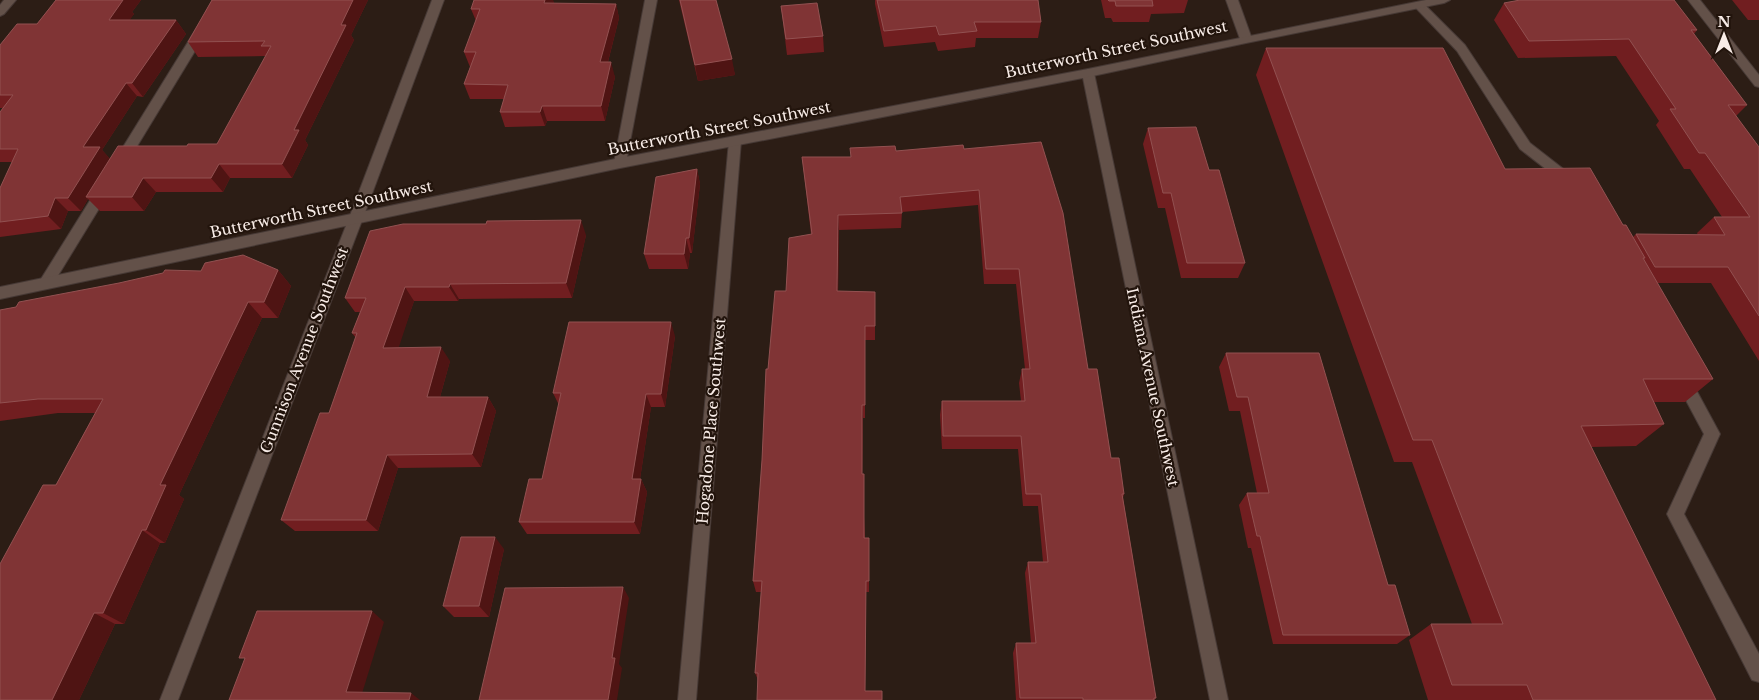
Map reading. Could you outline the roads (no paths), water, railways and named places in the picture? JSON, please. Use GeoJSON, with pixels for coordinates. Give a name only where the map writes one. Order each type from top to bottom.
{"type":"FeatureCollection","features":[{"type":"Feature","properties":{"kind":"street"},"geometry":{"type":"LineString","coordinates":[[0,12],[10,0]]}},
{"type":"Feature","properties":{"kind":"street"},"geometry":{"type":"LineString","coordinates":[[46,283],[220,0]]}},
{"type":"Feature","properties":{"kind":"street","name":"Gunnison Avenue Southwest"},"geometry":{"type":"LineString","coordinates":[[169,700],[356,218],[438,0]]}},
{"type":"Feature","properties":{"kind":"street"},"geometry":{"type":"LineString","coordinates":[[620,163],[651,0]]}},
{"type":"Feature","properties":{"kind":"street"},"geometry":{"type":"LineString","coordinates":[[1232,0],[1246,39]]}},
{"type":"Feature","properties":{"kind":"street"},"geometry":{"type":"LineString","coordinates":[[1694,0],[1759,83]]}},
{"type":"Feature","properties":{"kind":"street","name":"Butterworth Street Southwest"},"geometry":{"type":"LineString","coordinates":[[0,293],[620,163],[1088,73],[1246,39],[1439,1]]}},
{"type":"Feature","properties":{"kind":"street"},"geometry":{"type":"LineString","coordinates":[[1419,5],[1461,48],[1526,146],[1578,187],[1582,196]]}},
{"type":"Feature","properties":{"kind":"street","name":"Indiana Avenue Southwest"},"geometry":{"type":"LineString","coordinates":[[1088,73],[1219,700]]}},
{"type":"Feature","properties":{"kind":"street","name":"Hogadone Place Southwest"},"geometry":{"type":"LineString","coordinates":[[687,700],[735,141]]}},
{"type":"Feature","properties":{"kind":"street"},"geometry":{"type":"LineString","coordinates":[[1675,366],[1712,434],[1676,514],[1759,673]]}}]}
